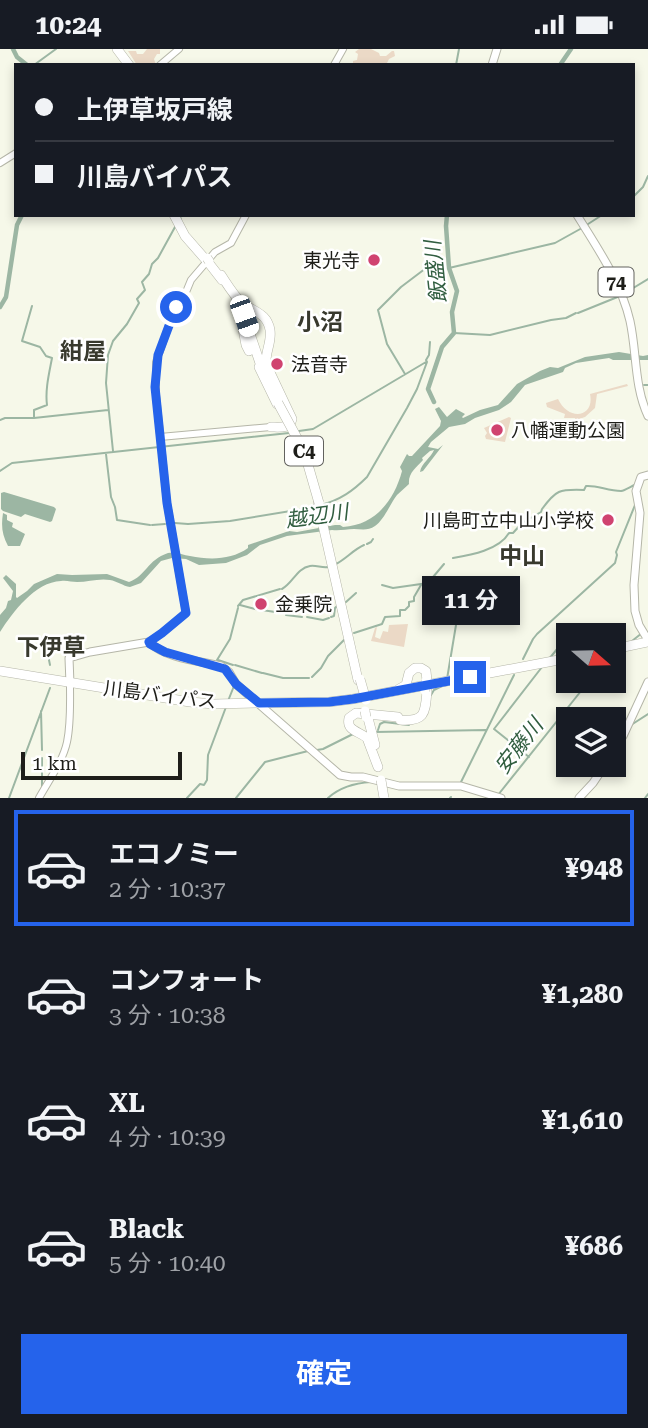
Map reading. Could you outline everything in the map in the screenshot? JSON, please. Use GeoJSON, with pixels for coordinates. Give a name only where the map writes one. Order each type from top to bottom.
{"type":"FeatureCollection","features":[{"type":"Feature","properties":{"kind":"highway"},"geometry":{"type":"LineString","coordinates":[[176,217],[186,235],[222,278],[234,299],[246,345],[251,348],[254,328],[265,326],[269,335],[262,364]]}},
{"type":"Feature","properties":{"kind":"highway"},"geometry":{"type":"LineString","coordinates":[[234,299],[260,313],[269,327],[266,364],[292,419],[287,426],[271,427]]}},
{"type":"Feature","properties":{"kind":"highway","name":"C4"},"geometry":{"type":"LineString","coordinates":[[234,299],[277,403]]}},
{"type":"Feature","properties":{"kind":"highway"},"geometry":{"type":"LineString","coordinates":[[265,319],[251,317],[246,325],[253,357],[262,364],[288,417],[284,425],[271,427]]}},
{"type":"Feature","properties":{"kind":"highway","name":"C4"},"geometry":{"type":"LineString","coordinates":[[251,348],[277,403],[300,443],[313,477],[365,709]]}},
{"type":"Feature","properties":{"kind":"highway"},"geometry":{"type":"LineString","coordinates":[[626,646],[646,639]]}},
{"type":"Feature","properties":{"kind":"highway","name":"川島バイパス"},"geometry":{"type":"LineString","coordinates":[[0,672],[190,703],[329,703],[556,661]]}},
{"type":"Feature","properties":{"kind":"highway","name":"川島バイパス"},"geometry":{"type":"LineString","coordinates":[[260,704],[329,702],[556,661]]}},
{"type":"Feature","properties":{"kind":"highway"},"geometry":{"type":"LineString","coordinates":[[388,692],[404,686],[409,673],[415,668],[421,668],[426,671],[425,706]]}},
{"type":"Feature","properties":{"kind":"highway"},"geometry":{"type":"LineString","coordinates":[[374,743],[368,733],[353,730],[349,726],[348,719],[354,713],[418,719],[422,716],[430,691],[441,684]]}},
{"type":"Feature","properties":{"kind":"highway"},"geometry":{"type":"LineString","coordinates":[[404,691],[419,692],[425,706]]}},
{"type":"Feature","properties":{"kind":"highway"},"geometry":{"type":"LineString","coordinates":[[365,709],[369,706],[374,711],[397,718]]}},
{"type":"Feature","properties":{"kind":"highway"},"geometry":{"type":"LineString","coordinates":[[365,709],[364,725],[361,729],[350,726],[350,717],[356,714],[397,718]]}},
{"type":"Feature","properties":{"kind":"highway"},"geometry":{"type":"LineString","coordinates":[[365,709],[368,733],[383,781]]}},
{"type":"Feature","properties":{"kind":"highway"},"geometry":{"type":"LineString","coordinates":[[386,798],[374,743],[374,731],[376,723],[383,719],[397,718]]}},
{"type":"Feature","properties":{"kind":"main road"},"geometry":{"type":"LineString","coordinates":[[162,63],[179,49]]}},
{"type":"Feature","properties":{"kind":"main road"},"geometry":{"type":"LineString","coordinates":[[39,798],[67,743],[70,724],[69,658],[149,642],[186,613],[160,437],[156,366],[159,350],[174,311],[191,280],[215,252],[231,243],[245,217]]}},
{"type":"Feature","properties":{"kind":"main road","name":"74"},"geometry":{"type":"LineString","coordinates":[[578,217],[619,287],[629,314],[640,398],[648,416]]}},
{"type":"Feature","properties":{"kind":"main road"},"geometry":{"type":"LineString","coordinates":[[160,437],[271,427]]}},
{"type":"Feature","properties":{"kind":"main road"},"geometry":{"type":"LineString","coordinates":[[646,639],[636,619],[634,585],[640,517],[637,487],[641,477],[648,475]]}},
{"type":"Feature","properties":{"kind":"main road"},"geometry":{"type":"LineString","coordinates":[[149,642],[165,652],[225,669],[236,684],[338,774],[401,786],[461,786],[501,798]]}},
{"type":"Feature","properties":{"kind":"main road"},"geometry":{"type":"LineString","coordinates":[[626,727],[648,682]]}},
{"type":"Feature","properties":{"kind":"main road"},"geometry":{"type":"LineString","coordinates":[[579,798],[597,777]]}},
{"type":"Feature","properties":{"kind":"shaded area"},"geometry":{"type":"Polygon","coordinates":[[[147,49],[160,49],[160,54],[154,59],[155,63],[136,63],[128,51],[143,54],[147,49]]]}},
{"type":"Feature","properties":{"kind":"shaded area"},"geometry":{"type":"Polygon","coordinates":[[[359,49],[371,49],[380,56],[386,56],[394,51],[395,56],[387,63],[353,63],[357,60],[358,54],[355,52],[359,49]]]}},
{"type":"Feature","properties":{"kind":"shaded area"},"geometry":{"type":"Polygon","coordinates":[[[619,352],[648,355],[648,360],[609,358],[576,363],[565,368],[563,372],[525,385],[511,402],[499,410],[465,424],[449,427],[428,447],[438,449],[443,445],[420,472],[434,450],[422,458],[411,474],[409,484],[397,495],[381,520],[372,528],[287,536],[260,545],[247,555],[226,563],[199,565],[186,559],[172,558],[161,561],[141,583],[130,587],[106,580],[51,583],[26,599],[0,632],[0,615],[11,600],[13,591],[3,578],[6,575],[16,584],[17,598],[34,584],[57,574],[107,574],[129,582],[155,560],[168,553],[205,558],[227,557],[248,548],[248,545],[289,531],[335,525],[343,527],[365,522],[382,510],[394,492],[402,471],[400,467],[407,454],[412,456],[440,426],[441,421],[435,409],[439,407],[447,417],[456,409],[465,414],[463,418],[498,405],[517,384],[540,371],[550,367],[558,368],[585,357],[619,352]]]}},
{"type":"Feature","properties":{"kind":"shaded area"},"geometry":{"type":"Polygon","coordinates":[[[627,384],[628,386],[597,394],[595,408],[585,417],[576,420],[564,418],[565,414],[547,407],[546,403],[558,399],[568,411],[580,414],[589,408],[590,394],[627,384]]]}},
{"type":"Feature","properties":{"kind":"shaded area","name":"八幡運動公園"},"geometry":{"type":"Polygon","coordinates":[[[511,418],[505,442],[486,439],[484,428],[511,418]]]}},
{"type":"Feature","properties":{"kind":"shaded area"},"geometry":{"type":"Polygon","coordinates":[[[1,493],[54,507],[56,509],[52,521],[25,514],[21,517],[3,511],[1,493]]]}},
{"type":"Feature","properties":{"kind":"shaded area"},"geometry":{"type":"Polygon","coordinates":[[[3,513],[7,515],[7,520],[13,523],[12,527],[25,534],[20,546],[8,546],[2,530],[3,513]]]}},
{"type":"Feature","properties":{"kind":"shaded area"},"geometry":{"type":"Polygon","coordinates":[[[408,624],[404,647],[371,641],[377,627],[375,637],[380,639],[383,631],[388,632],[389,625],[408,624]]]}},
{"type":"Feature","properties":{"kind":"waterway"},"geometry":{"type":"LineString","coordinates":[[13,49],[24,63]]}},
{"type":"Feature","properties":{"kind":"waterway"},"geometry":{"type":"LineString","coordinates":[[37,63],[56,49]]}},
{"type":"Feature","properties":{"kind":"waterway"},"geometry":{"type":"LineString","coordinates":[[456,63],[459,49]]}},
{"type":"Feature","properties":{"kind":"waterway","name":"飯盛川"},"geometry":{"type":"LineString","coordinates":[[561,63],[571,49]]}},
{"type":"Feature","properties":{"kind":"waterway"},"geometry":{"type":"LineString","coordinates":[[635,195],[648,176]]}},
{"type":"Feature","properties":{"kind":"waterway"},"geometry":{"type":"LineString","coordinates":[[0,307],[6,297],[17,225],[21,217]]}},
{"type":"Feature","properties":{"kind":"waterway"},"geometry":{"type":"LineString","coordinates":[[180,217],[181,222]]}},
{"type":"Feature","properties":{"kind":"waterway","name":"飯盛川"},"geometry":{"type":"LineString","coordinates":[[434,402],[428,389],[442,347],[454,333],[452,312],[457,291],[449,268],[447,217]]}},
{"type":"Feature","properties":{"kind":"waterway"},"geometry":{"type":"LineString","coordinates":[[585,226],[599,217]]}},
{"type":"Feature","properties":{"kind":"waterway"},"geometry":{"type":"LineString","coordinates":[[113,451],[106,383],[108,355],[113,341],[139,303],[137,299],[145,290],[142,282],[175,227]]}},
{"type":"Feature","properties":{"kind":"waterway"},"geometry":{"type":"LineString","coordinates":[[449,268],[555,243],[582,228]]}},
{"type":"Feature","properties":{"kind":"waterway"},"geometry":{"type":"LineString","coordinates":[[405,374],[387,344],[378,310],[401,287],[434,262]]}},
{"type":"Feature","properties":{"kind":"waterway"},"geometry":{"type":"LineString","coordinates":[[625,293],[648,279]]}},
{"type":"Feature","properties":{"kind":"waterway"},"geometry":{"type":"LineString","coordinates":[[578,313],[620,296]]}},
{"type":"Feature","properties":{"kind":"waterway"},"geometry":{"type":"LineString","coordinates":[[32,306],[22,341],[40,347],[46,356],[52,358],[47,405],[34,410],[34,418]]}},
{"type":"Feature","properties":{"kind":"waterway"},"geometry":{"type":"LineString","coordinates":[[454,333],[490,335],[566,318],[576,313]]}},
{"type":"Feature","properties":{"kind":"waterway","name":"越辺川"},"geometry":{"type":"LineString","coordinates":[[321,505],[346,494],[367,477],[417,389],[429,355],[430,342]]}},
{"type":"Feature","properties":{"kind":"waterway"},"geometry":{"type":"LineString","coordinates":[[299,431],[313,429],[426,362]]}},
{"type":"Feature","properties":{"kind":"waterway"},"geometry":{"type":"LineString","coordinates":[[0,420],[108,410]]}},
{"type":"Feature","properties":{"kind":"waterway"},"geometry":{"type":"LineString","coordinates":[[0,471],[12,463],[289,433]]}},
{"type":"Feature","properties":{"kind":"waterway"},"geometry":{"type":"LineString","coordinates":[[106,454],[111,497],[117,520],[150,525]]}},
{"type":"Feature","properties":{"kind":"waterway"},"geometry":{"type":"LineString","coordinates":[[453,558],[484,551],[499,544],[522,523],[541,512],[559,492],[584,490],[586,486],[621,491],[637,484]]}},
{"type":"Feature","properties":{"kind":"waterway"},"geometry":{"type":"LineString","coordinates":[[523,659],[537,634],[615,563],[616,552],[635,505]]}},
{"type":"Feature","properties":{"kind":"waterway","name":"越辺川"},"geometry":{"type":"LineString","coordinates":[[175,523],[230,521],[315,507]]}},
{"type":"Feature","properties":{"kind":"waterway"},"geometry":{"type":"LineString","coordinates":[[152,525],[165,524]]}},
{"type":"Feature","properties":{"kind":"waterway"},"geometry":{"type":"LineString","coordinates":[[367,544],[373,539]]}},
{"type":"Feature","properties":{"kind":"waterway"},"geometry":{"type":"LineString","coordinates":[[336,564],[364,545]]}},
{"type":"Feature","properties":{"kind":"waterway"},"geometry":{"type":"LineString","coordinates":[[382,585],[393,588],[428,583],[444,564]]}},
{"type":"Feature","properties":{"kind":"waterway"},"geometry":{"type":"LineString","coordinates":[[282,589],[306,567],[328,567]]}},
{"type":"Feature","properties":{"kind":"waterway"},"geometry":{"type":"LineString","coordinates":[[354,633],[382,624],[385,617],[400,616],[400,610],[405,610],[409,602],[414,601],[421,585]]}},
{"type":"Feature","properties":{"kind":"waterway"},"geometry":{"type":"LineString","coordinates":[[238,606],[243,600],[280,589]]}},
{"type":"Feature","properties":{"kind":"waterway"},"geometry":{"type":"LineString","coordinates":[[346,602],[356,593]]}},
{"type":"Feature","properties":{"kind":"waterway"},"geometry":{"type":"LineString","coordinates":[[240,605],[282,613]]}},
{"type":"Feature","properties":{"kind":"waterway"},"geometry":{"type":"LineString","coordinates":[[331,617],[338,605]]}},
{"type":"Feature","properties":{"kind":"waterway"},"geometry":{"type":"LineString","coordinates":[[217,660],[230,639],[238,608]]}},
{"type":"Feature","properties":{"kind":"waterway"},"geometry":{"type":"LineString","coordinates":[[286,615],[302,617]]}},
{"type":"Feature","properties":{"kind":"waterway"},"geometry":{"type":"LineString","coordinates":[[307,617],[323,620],[329,618]]}},
{"type":"Feature","properties":{"kind":"waterway"},"geometry":{"type":"LineString","coordinates":[[447,679],[456,625]]}},
{"type":"Feature","properties":{"kind":"waterway","name":"安藤川"},"geometry":{"type":"LineString","coordinates":[[632,641],[642,633]]}},
{"type":"Feature","properties":{"kind":"waterway"},"geometry":{"type":"LineString","coordinates":[[312,677],[344,640]]}},
{"type":"Feature","properties":{"kind":"waterway"},"geometry":{"type":"LineString","coordinates":[[549,659],[556,650]]}},
{"type":"Feature","properties":{"kind":"waterway"},"geometry":{"type":"LineString","coordinates":[[48,655],[50,665]]}},
{"type":"Feature","properties":{"kind":"waterway"},"geometry":{"type":"LineString","coordinates":[[218,660],[233,665]]}},
{"type":"Feature","properties":{"kind":"waterway"},"geometry":{"type":"LineString","coordinates":[[235,665],[262,673]]}},
{"type":"Feature","properties":{"kind":"waterway"},"geometry":{"type":"LineString","coordinates":[[529,757],[494,729],[542,667]]}},
{"type":"Feature","properties":{"kind":"waterway"},"geometry":{"type":"LineString","coordinates":[[263,673],[283,678],[309,678]]}},
{"type":"Feature","properties":{"kind":"waterway"},"geometry":{"type":"LineString","coordinates":[[461,782],[514,675]]}},
{"type":"Feature","properties":{"kind":"waterway"},"geometry":{"type":"LineString","coordinates":[[228,701],[234,686]]}},
{"type":"Feature","properties":{"kind":"waterway"},"geometry":{"type":"LineString","coordinates":[[431,695],[442,686]]}},
{"type":"Feature","properties":{"kind":"waterway"},"geometry":{"type":"LineString","coordinates":[[9,798],[50,688]]}},
{"type":"Feature","properties":{"kind":"waterway","name":"安藤川"},"geometry":{"type":"LineString","coordinates":[[498,795],[579,693]]}},
{"type":"Feature","properties":{"kind":"waterway"},"geometry":{"type":"LineString","coordinates":[[187,798],[207,780],[208,755],[226,707]]}},
{"type":"Feature","properties":{"kind":"waterway"},"geometry":{"type":"LineString","coordinates":[[41,711],[42,750]]}},
{"type":"Feature","properties":{"kind":"waterway"},"geometry":{"type":"LineString","coordinates":[[631,725],[648,714]]}},
{"type":"Feature","properties":{"kind":"waterway"},"geometry":{"type":"LineString","coordinates":[[378,730],[384,722],[409,725]]}},
{"type":"Feature","properties":{"kind":"waterway"},"geometry":{"type":"LineString","coordinates":[[375,732],[486,730]]}},
{"type":"Feature","properties":{"kind":"waterway"},"geometry":{"type":"LineString","coordinates":[[317,750],[353,734]]}},
{"type":"Feature","properties":{"kind":"waterway"},"geometry":{"type":"LineString","coordinates":[[236,798],[265,762],[308,751]]}},
{"type":"Feature","properties":{"kind":"waterway"},"geometry":{"type":"LineString","coordinates":[[42,758],[42,788]]}},
{"type":"Feature","properties":{"kind":"waterway"},"geometry":{"type":"LineString","coordinates":[[328,798],[348,786],[371,782]]}},
{"type":"Feature","properties":{"kind":"waterway"},"geometry":{"type":"LineString","coordinates":[[645,798],[648,794]]}},
{"type":"Feature","properties":{"kind":"place","name":"東光寺"},"geometry":{"type":"Point","coordinates":[374,260]}},
{"type":"Feature","properties":{"kind":"place","name":"法音寺"},"geometry":{"type":"Point","coordinates":[277,364]}},
{"type":"Feature","properties":{"kind":"place","name":"八幡運動公園"},"geometry":{"type":"Point","coordinates":[497,430]}},
{"type":"Feature","properties":{"kind":"place","name":"川島町立中山小学校"},"geometry":{"type":"Point","coordinates":[608,520]}},
{"type":"Feature","properties":{"kind":"place","name":"金乗院"},"geometry":{"type":"Point","coordinates":[261,604]}},
{"type":"Feature","properties":{"kind":"district","name":"小沼"},"geometry":{"type":"Point","coordinates":[320,322]}},
{"type":"Feature","properties":{"kind":"district","name":"紺屋"},"geometry":{"type":"Point","coordinates":[83,351]}},
{"type":"Feature","properties":{"kind":"district","name":"中山"},"geometry":{"type":"Point","coordinates":[522,556]}},
{"type":"Feature","properties":{"kind":"district","name":"下伊草"},"geometry":{"type":"Point","coordinates":[51,647]}},
{"type":"Feature","properties":{"kind":"route"},"geometry":{"type":"LineString","coordinates":[[176,307],[159,350],[155,387],[167,503],[186,613],[149,642],[150,644],[165,652],[220,666],[259,703],[329,702],[470,677]]}}]}
